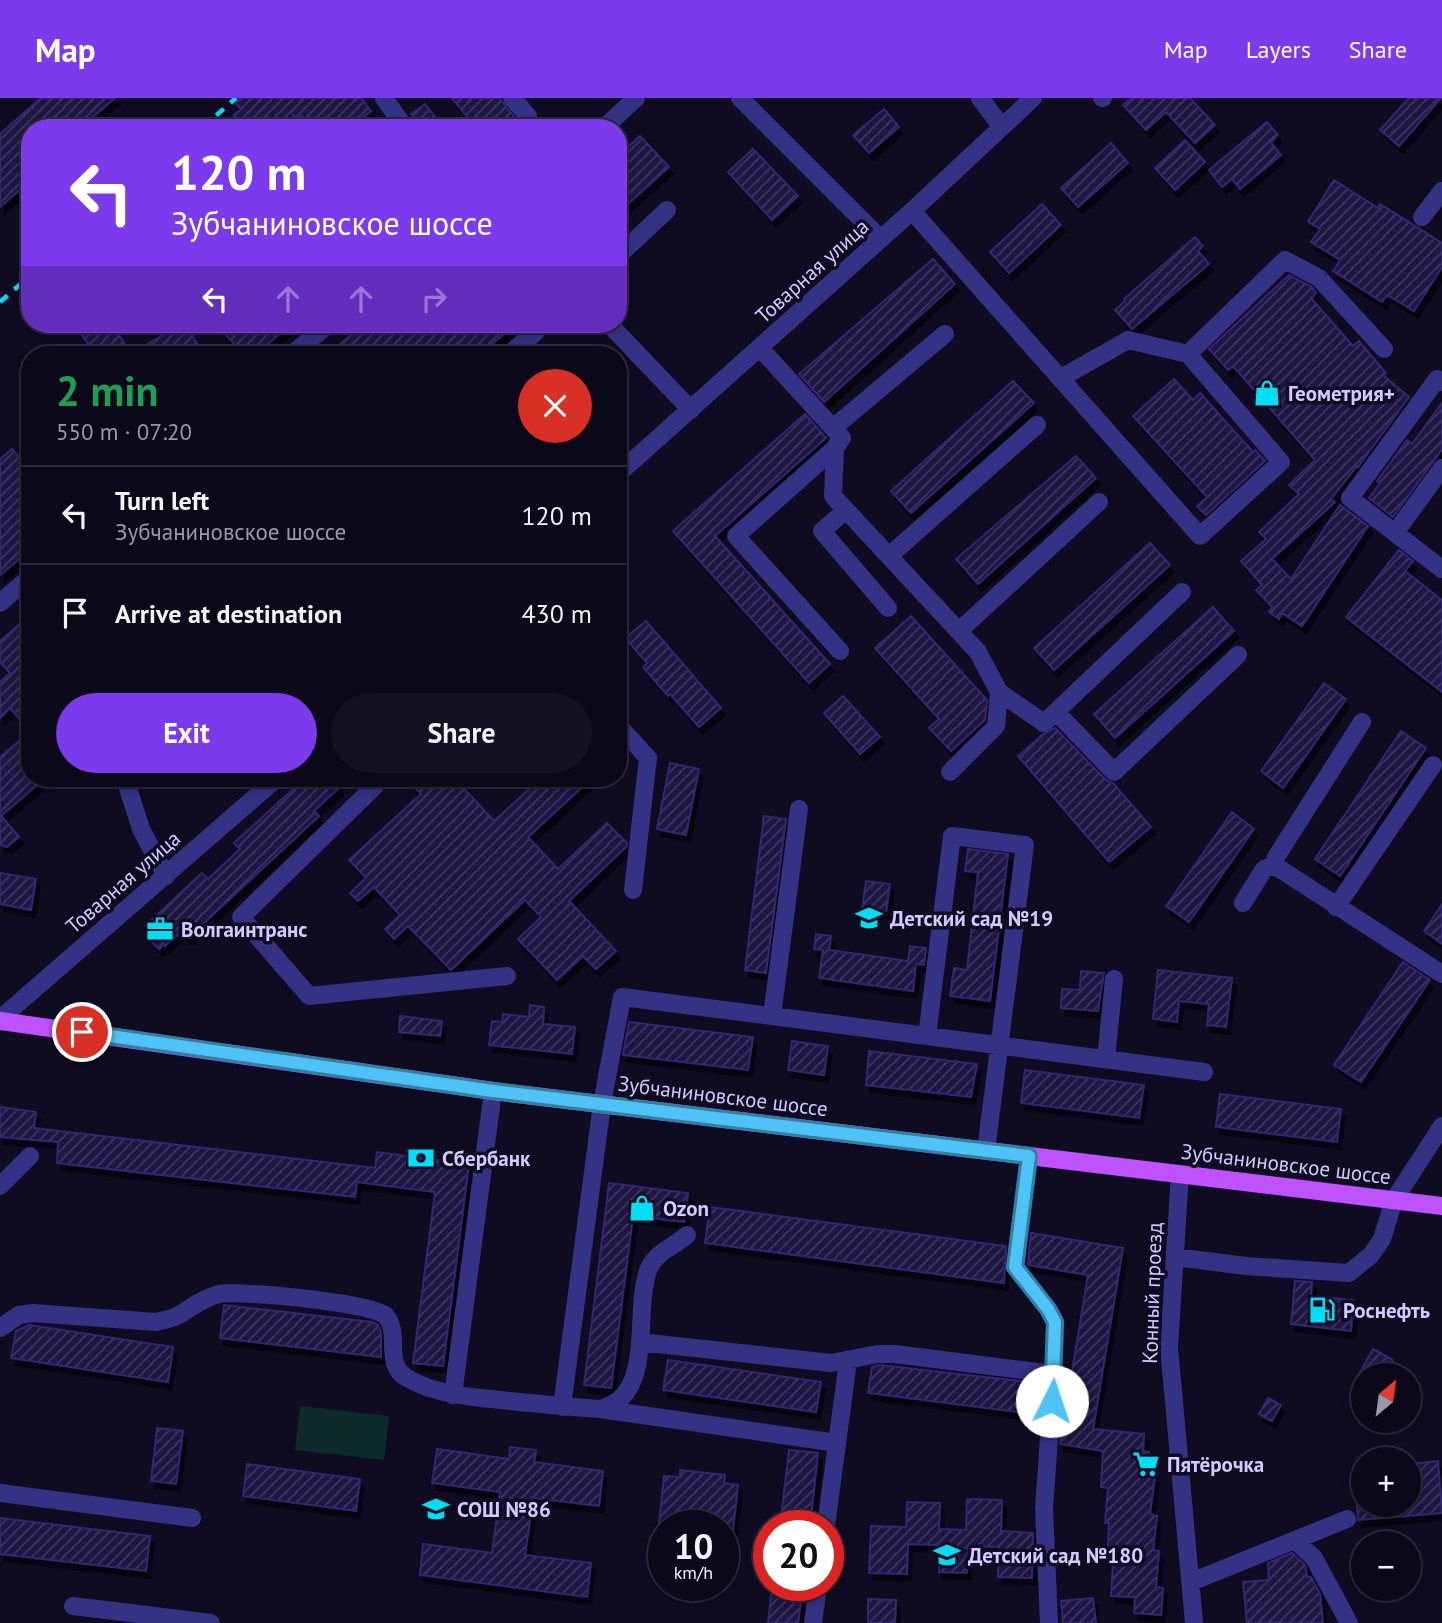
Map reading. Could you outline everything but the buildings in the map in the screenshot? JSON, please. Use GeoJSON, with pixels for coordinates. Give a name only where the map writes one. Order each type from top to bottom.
{"type":"FeatureCollection","features":[{"type":"Feature","properties":{"kind":"main road","name":"Зубчаниновское шоссе"},"geometry":{"type":"LineString","coordinates":[[0,1020],[493,1091],[1442,1206]]}},
{"type":"Feature","properties":{"kind":"street"},"geometry":{"type":"LineString","coordinates":[[384,98],[399,119]]}},
{"type":"Feature","properties":{"kind":"street"},"geometry":{"type":"LineString","coordinates":[[512,98],[528,116]]}},
{"type":"Feature","properties":{"kind":"street"},"geometry":{"type":"LineString","coordinates":[[614,119],[636,98]]}},
{"type":"Feature","properties":{"kind":"street"},"geometry":{"type":"LineString","coordinates":[[740,98],[881,239]]}},
{"type":"Feature","properties":{"kind":"street"},"geometry":{"type":"LineString","coordinates":[[980,98],[1001,127]]}},
{"type":"Feature","properties":{"kind":"street","name":"Товарная улица"},"geometry":{"type":"LineString","coordinates":[[627,466],[912,211],[1033,98]]}},
{"type":"Feature","properties":{"kind":"street"},"geometry":{"type":"LineString","coordinates":[[1422,217],[1442,191]]}},
{"type":"Feature","properties":{"kind":"street"},"geometry":{"type":"LineString","coordinates":[[627,248],[667,210]]}},
{"type":"Feature","properties":{"kind":"street"},"geometry":{"type":"LineString","coordinates":[[912,211],[1200,536],[1281,462],[1188,354],[1128,340],[1061,377]]}},
{"type":"Feature","properties":{"kind":"street"},"geometry":{"type":"LineString","coordinates":[[1188,354],[1285,260],[1319,278],[1384,349]]}},
{"type":"Feature","properties":{"kind":"street"},"geometry":{"type":"LineString","coordinates":[[302,346],[318,333]]}},
{"type":"Feature","properties":{"kind":"street"},"geometry":{"type":"LineString","coordinates":[[519,346],[536,333]]}},
{"type":"Feature","properties":{"kind":"street"},"geometry":{"type":"LineString","coordinates":[[618,333],[691,410]]}},
{"type":"Feature","properties":{"kind":"street"},"geometry":{"type":"LineString","coordinates":[[833,428],[945,334]]}},
{"type":"Feature","properties":{"kind":"street"},"geometry":{"type":"LineString","coordinates":[[760,348],[842,438],[835,448],[736,536],[840,651]]}},
{"type":"Feature","properties":{"kind":"street"},"geometry":{"type":"LineString","coordinates":[[1442,382],[1437,379],[1350,498],[1442,569]]}},
{"type":"Feature","properties":{"kind":"street"},"geometry":{"type":"LineString","coordinates":[[889,556],[1037,425]]}},
{"type":"Feature","properties":{"kind":"street"},"geometry":{"type":"LineString","coordinates":[[835,448],[833,496],[978,652],[999,692],[1045,723],[1182,592]]}},
{"type":"Feature","properties":{"kind":"street"},"geometry":{"type":"LineString","coordinates":[[1395,533],[1442,468]]}},
{"type":"Feature","properties":{"kind":"street"},"geometry":{"type":"LineString","coordinates":[[959,631],[1098,502]]}},
{"type":"Feature","properties":{"kind":"street"},"geometry":{"type":"LineString","coordinates":[[846,510],[822,531],[888,608]]}},
{"type":"Feature","properties":{"kind":"street"},"geometry":{"type":"LineString","coordinates":[[0,603],[21,585]]}},
{"type":"Feature","properties":{"kind":"street"},"geometry":{"type":"LineString","coordinates":[[1056,712],[1114,772],[1238,656]]}},
{"type":"Feature","properties":{"kind":"street"},"geometry":{"type":"LineString","coordinates":[[950,772],[996,726],[999,692]]}},
{"type":"Feature","properties":{"kind":"street"},"geometry":{"type":"LineString","coordinates":[[1274,865],[1276,857],[1362,722]]}},
{"type":"Feature","properties":{"kind":"street"},"geometry":{"type":"LineString","coordinates":[[627,735],[648,758],[633,890]]}},
{"type":"Feature","properties":{"kind":"street"},"geometry":{"type":"LineString","coordinates":[[1336,907],[1433,765]]}},
{"type":"Feature","properties":{"kind":"street"},"geometry":{"type":"LineString","coordinates":[[128,787],[141,829],[166,876]]}},
{"type":"Feature","properties":{"kind":"street","name":"Товарная улица"},"geometry":{"type":"LineString","coordinates":[[0,1020],[267,787]]}},
{"type":"Feature","properties":{"kind":"street"},"geometry":{"type":"LineString","coordinates":[[374,787],[241,917],[309,996],[507,976]]}},
{"type":"Feature","properties":{"kind":"street"},"geometry":{"type":"LineString","coordinates":[[772,1016],[799,808]]}},
{"type":"Feature","properties":{"kind":"street"},"geometry":{"type":"LineString","coordinates":[[927,1036],[952,836],[1025,845],[986,1150]]}},
{"type":"Feature","properties":{"kind":"street"},"geometry":{"type":"LineString","coordinates":[[1244,903],[1264,869],[1274,865]]}},
{"type":"Feature","properties":{"kind":"street"},"geometry":{"type":"LineString","coordinates":[[1274,865],[1442,974]]}},
{"type":"Feature","properties":{"kind":"street"},"geometry":{"type":"LineString","coordinates":[[1106,1059],[1114,979]]}},
{"type":"Feature","properties":{"kind":"street"},"geometry":{"type":"LineString","coordinates":[[562,1407],[602,1104],[622,998],[1204,1072]]}},
{"type":"Feature","properties":{"kind":"street"},"geometry":{"type":"LineString","coordinates":[[453,1395],[493,1091]]}},
{"type":"Feature","properties":{"kind":"street"},"geometry":{"type":"LineString","coordinates":[[1175,1256],[1245,1266],[1349,1273],[1371,1255],[1382,1239],[1394,1200],[1442,1126]]}},
{"type":"Feature","properties":{"kind":"street"},"geometry":{"type":"LineString","coordinates":[[0,1186],[30,1156]]}},
{"type":"Feature","properties":{"kind":"street"},"geometry":{"type":"LineString","coordinates":[[1029,1156],[1015,1267],[1055,1322],[1044,1509],[1049,1623]]}},
{"type":"Feature","properties":{"kind":"street","name":"Конный проезд"},"geometry":{"type":"LineString","coordinates":[[1181,1174],[1170,1347],[1194,1623]]}},
{"type":"Feature","properties":{"kind":"street"},"geometry":{"type":"LineString","coordinates":[[600,1409],[622,1400],[631,1382],[640,1351],[643,1293],[650,1267],[658,1256],[687,1235]]}},
{"type":"Feature","properties":{"kind":"street"},"geometry":{"type":"LineString","coordinates":[[1,1333],[19,1315],[33,1313],[156,1322],[175,1317],[220,1294],[242,1293],[360,1305],[385,1314],[392,1326],[392,1347],[397,1370],[404,1377],[453,1395],[600,1409],[837,1443]]}},
{"type":"Feature","properties":{"kind":"street"},"geometry":{"type":"LineString","coordinates":[[640,1342],[816,1362],[848,1361],[878,1354],[895,1354],[1054,1374]]}},
{"type":"Feature","properties":{"kind":"street"},"geometry":{"type":"LineString","coordinates":[[828,1510],[848,1361]]}},
{"type":"Feature","properties":{"kind":"street"},"geometry":{"type":"LineString","coordinates":[[0,1493],[192,1518]]}},
{"type":"Feature","properties":{"kind":"street"},"geometry":{"type":"LineString","coordinates":[[1191,1582],[1347,1519]]}},
{"type":"Feature","properties":{"kind":"street"},"geometry":{"type":"LineString","coordinates":[[1295,1541],[1314,1558],[1349,1623]]}},
{"type":"Feature","properties":{"kind":"street"},"geometry":{"type":"LineString","coordinates":[[813,1623],[816,1601]]}},
{"type":"Feature","properties":{"kind":"street"},"geometry":{"type":"LineString","coordinates":[[73,1606],[211,1623]]}},
{"type":"Feature","properties":{"kind":"green space"},"geometry":{"type":"Polygon","coordinates":[[[300,1406],[389,1416],[384,1460],[295,1450],[300,1406]]]}},
{"type":"Feature","properties":{"kind":"railway"},"geometry":{"type":"LineString","coordinates":[[212,119],[236,98]]}},
{"type":"Feature","properties":{"kind":"railway"},"geometry":{"type":"LineString","coordinates":[[0,302],[21,284]]}},
{"type":"Feature","properties":{"kind":"place","name":"Геометрия+"},"geometry":{"type":"Point","coordinates":[1267,393]}},
{"type":"Feature","properties":{"kind":"place","name":"Детский сад №19"},"geometry":{"type":"Point","coordinates":[869,918]}},
{"type":"Feature","properties":{"kind":"place","name":"Волгаинтранс"},"geometry":{"type":"Point","coordinates":[160,929]}},
{"type":"Feature","properties":{"kind":"place","name":"Сбербанк"},"geometry":{"type":"Point","coordinates":[421,1158]}},
{"type":"Feature","properties":{"kind":"place","name":"Ozon"},"geometry":{"type":"Point","coordinates":[642,1208]}},
{"type":"Feature","properties":{"kind":"place","name":"Роснефть"},"geometry":{"type":"Point","coordinates":[1322,1310]}},
{"type":"Feature","properties":{"kind":"place","name":"Пятёрочка"},"geometry":{"type":"Point","coordinates":[1146,1464]}},
{"type":"Feature","properties":{"kind":"place","name":"СОШ №86"},"geometry":{"type":"Point","coordinates":[436,1509]}},
{"type":"Feature","properties":{"kind":"place","name":"Детский сад №180"},"geometry":{"type":"Point","coordinates":[947,1555]}},
{"type":"Feature","properties":{"kind":"route"},"geometry":{"type":"LineString","coordinates":[[82,1032],[493,1091],[1029,1156],[1015,1267],[1055,1322],[1052,1401]]}}]}
